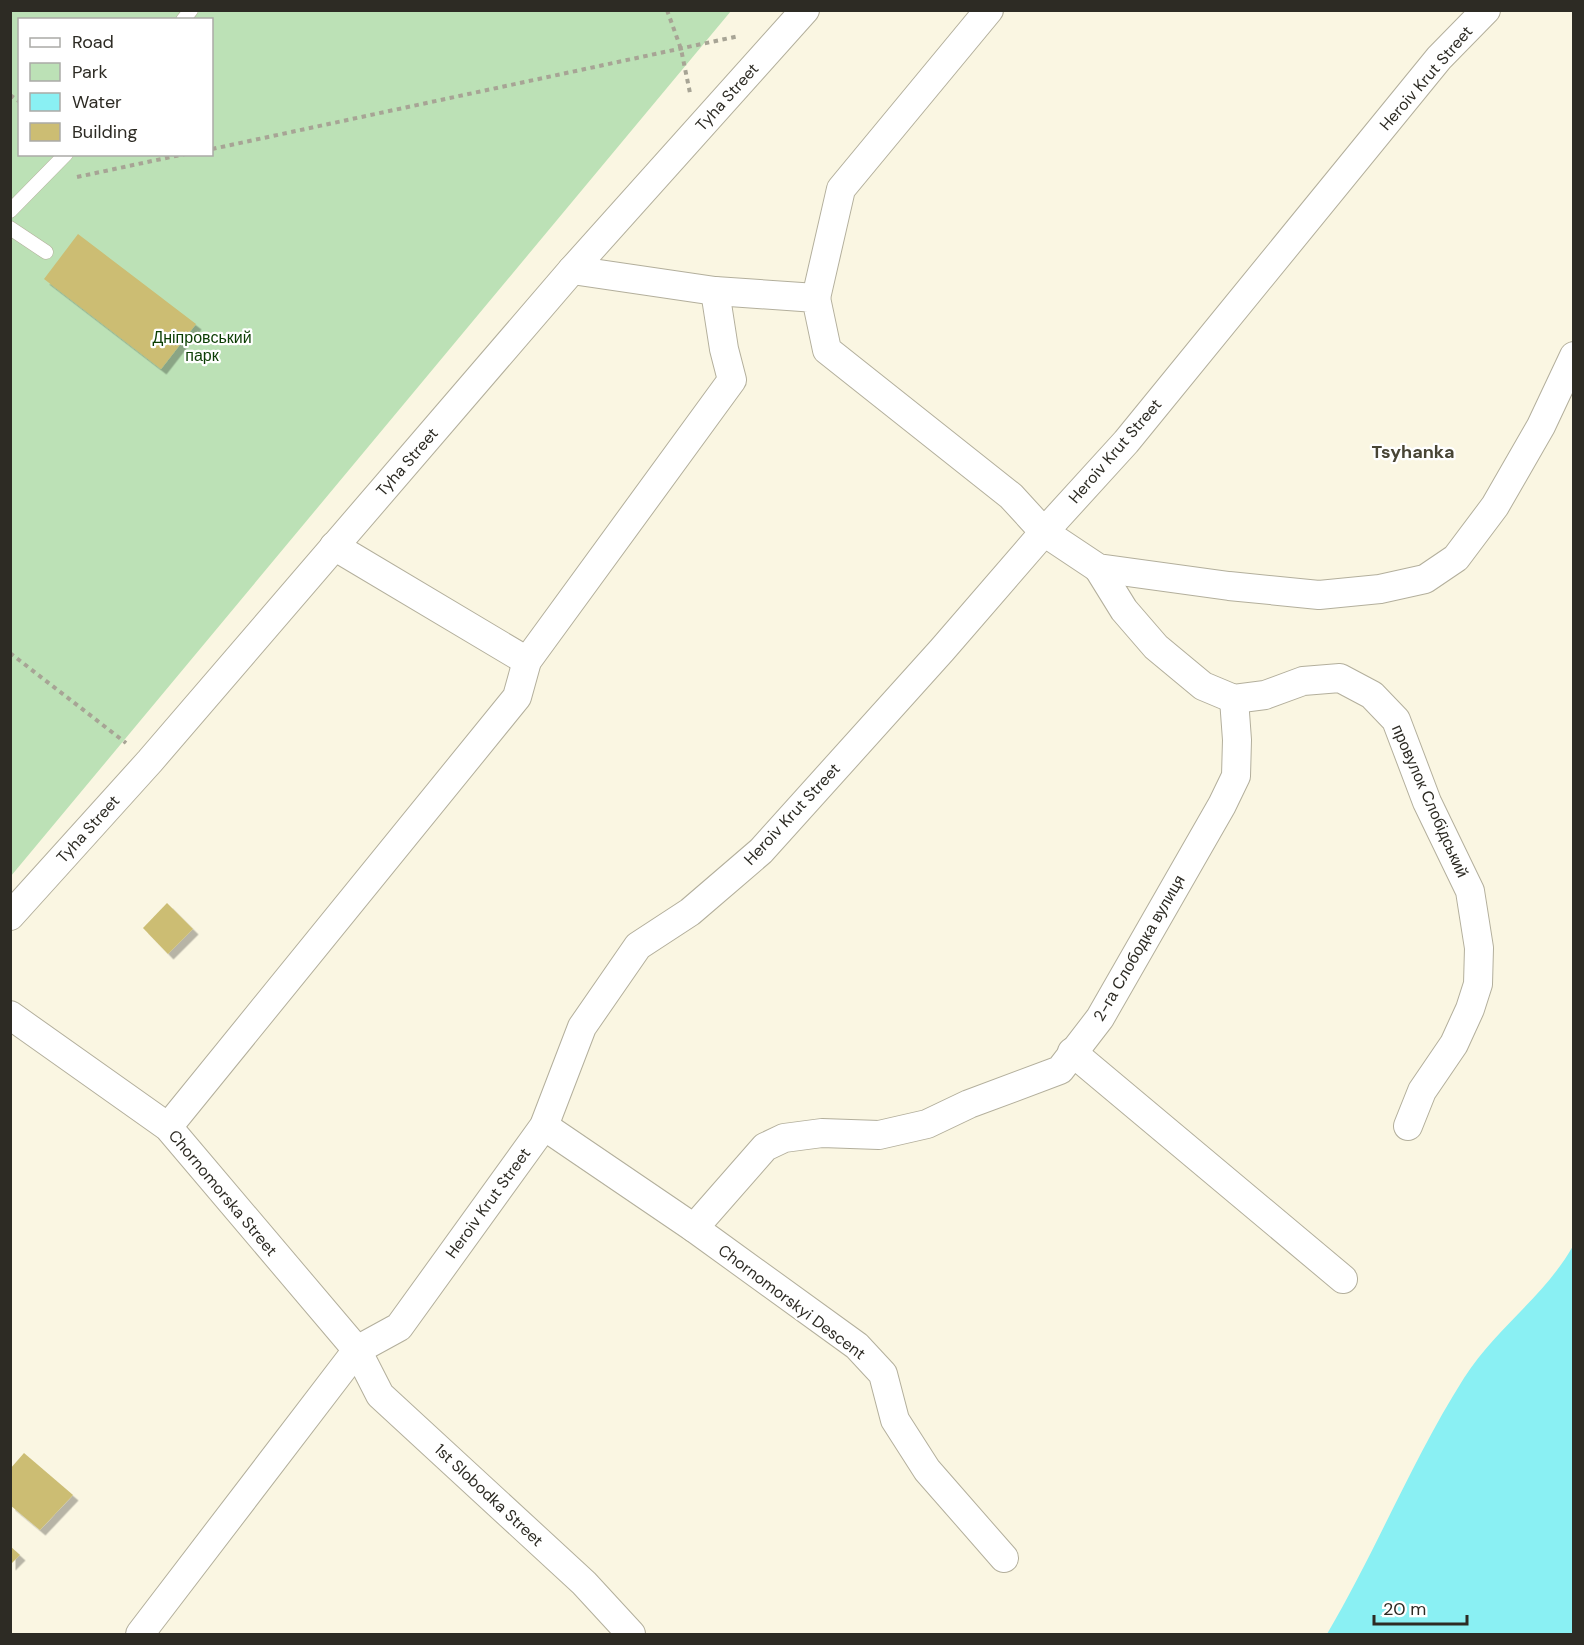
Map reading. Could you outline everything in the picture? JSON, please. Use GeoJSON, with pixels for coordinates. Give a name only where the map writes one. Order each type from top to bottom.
{"type":"FeatureCollection","features":[{"type":"Feature","properties":{"kind":"street","name":"Tyha Street"},"geometry":{"type":"LineString","coordinates":[[10,916],[150,761],[572,270],[805,10]]}},
{"type":"Feature","properties":{"kind":"street"},"geometry":{"type":"LineString","coordinates":[[989,10],[841,189],[816,298],[827,350],[1011,496],[1044,532],[1098,568],[1124,610],[1156,647],[1203,686],[1234,699]]}},
{"type":"Feature","properties":{"kind":"street","name":"Heroiv Krut Street"},"geometry":{"type":"LineString","coordinates":[[140,1635],[357,1350],[399,1327],[544,1126],[582,1027],[638,946],[690,912],[761,850],[1126,442],[1439,58],[1486,10]]}},
{"type":"Feature","properties":{"kind":"street"},"geometry":{"type":"LineString","coordinates":[[572,270],[715,291],[816,298]]}},
{"type":"Feature","properties":{"kind":"street"},"geometry":{"type":"LineString","coordinates":[[168,1127],[517,697],[527,661],[732,380],[724,349],[715,291]]}},
{"type":"Feature","properties":{"kind":"street"},"geometry":{"type":"LineString","coordinates":[[1098,568],[1229,586],[1319,595],[1380,589],[1425,579],[1456,558],[1495,506],[1541,426],[1574,356]]}},
{"type":"Feature","properties":{"kind":"street"},"geometry":{"type":"LineString","coordinates":[[334,546],[527,661]]}},
{"type":"Feature","properties":{"kind":"street","name":"провулок Слобідський"},"geometry":{"type":"LineString","coordinates":[[1234,699],[1265,695],[1303,681],[1340,678],[1372,695],[1396,720],[1427,802],[1470,891],[1479,948],[1478,984],[1470,1009],[1454,1044],[1422,1091],[1408,1126]]}},
{"type":"Feature","properties":{"kind":"street","name":"2-га Слободка вулиця"},"geometry":{"type":"LineString","coordinates":[[694,1228],[765,1147],[784,1138],[822,1133],[879,1135],[927,1124],[969,1104],[1060,1070],[1100,1018],[1222,805],[1236,776],[1237,740],[1234,699]]}},
{"type":"Feature","properties":{"kind":"street","name":"Chornomorska Street"},"geometry":{"type":"LineString","coordinates":[[10,1015],[168,1127],[357,1350]]}},
{"type":"Feature","properties":{"kind":"street"},"geometry":{"type":"LineString","coordinates":[[1072,1052],[1343,1280]]}},
{"type":"Feature","properties":{"kind":"street","name":"Chornomorskyi Descent"},"geometry":{"type":"LineString","coordinates":[[544,1126],[694,1228],[857,1346],[883,1374],[895,1420],[927,1470],[1004,1558]]}},
{"type":"Feature","properties":{"kind":"street","name":"1st Slobodka Street"},"geometry":{"type":"LineString","coordinates":[[357,1350],[380,1395],[584,1583],[631,1635]]}},
{"type":"Feature","properties":{"kind":"lane"},"geometry":{"type":"LineString","coordinates":[[10,211],[64,156]]}},
{"type":"Feature","properties":{"kind":"lane"},"geometry":{"type":"LineString","coordinates":[[10,228],[46,252]]}},
{"type":"Feature","properties":{"kind":"path"},"geometry":{"type":"LineString","coordinates":[[668,10],[681,49],[698,129]]}},
{"type":"Feature","properties":{"kind":"path"},"geometry":{"type":"LineString","coordinates":[[213,149],[748,34]]}},
{"type":"Feature","properties":{"kind":"path"},"geometry":{"type":"LineString","coordinates":[[35,186],[176,156]]}},
{"type":"Feature","properties":{"kind":"path"},"geometry":{"type":"LineString","coordinates":[[10,653],[150,761]]}},
{"type":"Feature","properties":{"kind":"green space","name":"Дніпровський парк"},"geometry":{"type":"Polygon","coordinates":[[[11,11],[731,11],[11,876],[11,11]]]}},
{"type":"Feature","properties":{"kind":"water"},"geometry":{"type":"Polygon","coordinates":[[[1573,1246],[1573,1634],[1327,1634],[1445,1409],[1464,1378],[1490,1343],[1548,1281],[1573,1246]]]}},
{"type":"Feature","properties":{"kind":"building"},"geometry":{"type":"Polygon","coordinates":[[[78,234],[196,324],[161,369],[44,279],[78,234]]]}},
{"type":"Feature","properties":{"kind":"building"},"geometry":{"type":"Polygon","coordinates":[[[167,903],[193,929],[168,954],[143,928],[167,903]]]}},
{"type":"Feature","properties":{"kind":"building"},"geometry":{"type":"Polygon","coordinates":[[[24,1453],[73,1495],[40,1530],[10,1505],[10,1469],[24,1453]]]}},
{"type":"Feature","properties":{"kind":"building"},"geometry":{"type":"Polygon","coordinates":[[[10,1546],[20,1555],[10,1565],[10,1546]]]}},
{"type":"Feature","properties":{"kind":"district","name":"Tsyhanka"},"geometry":{"type":"Point","coordinates":[1413,452]}}]}
